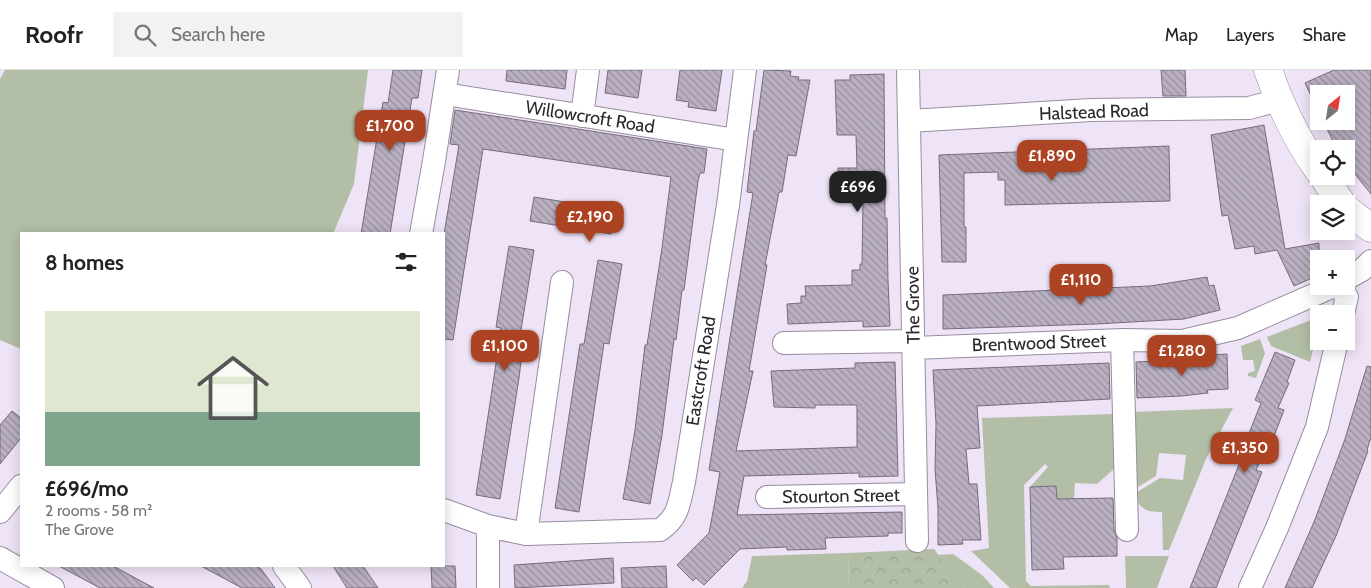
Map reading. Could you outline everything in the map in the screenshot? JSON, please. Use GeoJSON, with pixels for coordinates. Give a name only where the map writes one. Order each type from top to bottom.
{"type":"FeatureCollection","features":[{"type":"Feature","properties":{"kind":"main road"},"geometry":{"type":"LineString","coordinates":[[1268,70],[1279,100],[1310,158]]}},
{"type":"Feature","properties":{"kind":"main road"},"geometry":{"type":"LineString","coordinates":[[1355,216],[1371,228]]}},
{"type":"Feature","properties":{"kind":"street"},"geometry":{"type":"LineString","coordinates":[[421,232],[448,70]]}},
{"type":"Feature","properties":{"kind":"street"},"geometry":{"type":"LineString","coordinates":[[582,116],[588,70]]}},
{"type":"Feature","properties":{"kind":"street","name":"Eastcroft Road"},"geometry":{"type":"LineString","coordinates":[[445,510],[488,526],[526,534],[660,530],[670,523],[676,515],[684,482],[726,215],[745,70]]}},
{"type":"Feature","properties":{"kind":"street","name":"The Grove"},"geometry":{"type":"LineString","coordinates":[[908,70],[917,541]]}},
{"type":"Feature","properties":{"kind":"street","name":"Willowcroft Road"},"geometry":{"type":"LineString","coordinates":[[445,94],[736,140]]}},
{"type":"Feature","properties":{"kind":"street","name":"Halstead Road"},"geometry":{"type":"LineString","coordinates":[[909,121],[1091,110],[1249,108],[1279,100]]}},
{"type":"Feature","properties":{"kind":"street"},"geometry":{"type":"LineString","coordinates":[[1355,274],[1371,261]]}},
{"type":"Feature","properties":{"kind":"street"},"geometry":{"type":"LineString","coordinates":[[526,534],[562,282]]}},
{"type":"Feature","properties":{"kind":"street","name":"Brentwood Street"},"geometry":{"type":"LineString","coordinates":[[784,343],[913,344],[1122,340],[1182,341],[1238,328],[1313,295]]}},
{"type":"Feature","properties":{"kind":"street"},"geometry":{"type":"LineString","coordinates":[[1122,340],[1127,530]]}},
{"type":"Feature","properties":{"kind":"street"},"geometry":{"type":"LineString","coordinates":[[1250,588],[1277,528],[1317,427],[1335,350]]}},
{"type":"Feature","properties":{"kind":"street"},"geometry":{"type":"LineString","coordinates":[[0,512],[20,487]]}},
{"type":"Feature","properties":{"kind":"street","name":"Stourton Street"},"geometry":{"type":"LineString","coordinates":[[766,497],[916,494]]}},
{"type":"Feature","properties":{"kind":"street"},"geometry":{"type":"LineString","coordinates":[[488,526],[488,588]]}},
{"type":"Feature","properties":{"kind":"street"},"geometry":{"type":"LineString","coordinates":[[0,558],[53,588]]}},
{"type":"Feature","properties":{"kind":"street"},"geometry":{"type":"LineString","coordinates":[[285,567],[300,588]]}},
{"type":"Feature","properties":{"kind":"green space"},"geometry":{"type":"Polygon","coordinates":[[[5,70],[368,70],[354,184],[334,232],[20,232],[20,349],[0,340],[0,79],[5,70]]]}},
{"type":"Feature","properties":{"kind":"green space"},"geometry":{"type":"Polygon","coordinates":[[[1310,320],[1310,350],[1313,350],[1310,362],[1271,346],[1267,337],[1310,320]]]}},
{"type":"Feature","properties":{"kind":"green space"},"geometry":{"type":"Polygon","coordinates":[[[1260,339],[1265,353],[1256,378],[1248,376],[1248,373],[1255,371],[1253,360],[1243,360],[1241,346],[1260,339]]]}},
{"type":"Feature","properties":{"kind":"green space"},"geometry":{"type":"Polygon","coordinates":[[[1233,408],[1206,459],[1169,550],[1163,550],[1162,512],[1145,509],[1139,504],[1134,494],[1160,478],[1183,480],[1186,455],[1159,453],[1156,476],[1133,490],[1133,412],[1233,408]]]}},
{"type":"Feature","properties":{"kind":"green space"},"geometry":{"type":"Polygon","coordinates":[[[1114,414],[1115,468],[1097,484],[1075,483],[1074,499],[1057,499],[1056,486],[1030,487],[1048,467],[1045,464],[1024,485],[1026,581],[1031,586],[1109,585],[1110,588],[1010,588],[971,551],[989,548],[982,418],[1114,414]]]}},
{"type":"Feature","properties":{"kind":"green space"},"geometry":{"type":"Polygon","coordinates":[[[934,549],[964,588],[849,588],[848,553],[934,549]]]}},
{"type":"Feature","properties":{"kind":"green space"},"geometry":{"type":"Polygon","coordinates":[[[848,553],[849,588],[742,588],[747,581],[752,556],[848,553]]]}},
{"type":"Feature","properties":{"kind":"green space"},"geometry":{"type":"Polygon","coordinates":[[[953,554],[982,575],[994,588],[964,588],[937,555],[953,554]]]}},
{"type":"Feature","properties":{"kind":"green space"},"geometry":{"type":"Polygon","coordinates":[[[1125,556],[1169,556],[1157,588],[1126,588],[1125,556]]]}},
{"type":"Feature","properties":{"kind":"building"},"geometry":{"type":"Polygon","coordinates":[[[393,70],[422,70],[418,98],[412,98],[390,232],[361,232],[383,102],[388,103],[393,70]]]}},
{"type":"Feature","properties":{"kind":"building"},"geometry":{"type":"Polygon","coordinates":[[[507,70],[567,70],[565,89],[506,81],[507,70]]]}},
{"type":"Feature","properties":{"kind":"building"},"geometry":{"type":"Polygon","coordinates":[[[608,70],[642,70],[638,98],[605,93],[608,70]]]}},
{"type":"Feature","properties":{"kind":"building"},"geometry":{"type":"Polygon","coordinates":[[[680,70],[722,70],[716,111],[688,107],[689,102],[676,100],[680,70]]]}},
{"type":"Feature","properties":{"kind":"building"},"geometry":{"type":"Polygon","coordinates":[[[764,70],[791,71],[790,76],[799,77],[798,80],[810,80],[796,156],[788,155],[782,192],[779,192],[765,265],[767,265],[749,371],[753,371],[736,451],[857,447],[857,405],[815,405],[815,408],[774,407],[771,371],[855,368],[855,363],[895,362],[898,476],[859,477],[859,473],[744,476],[737,515],[902,512],[902,533],[888,533],[888,536],[825,538],[826,549],[787,550],[787,547],[740,549],[704,585],[696,578],[693,581],[677,565],[709,533],[715,501],[720,472],[709,470],[753,193],[747,192],[764,70]]]}},
{"type":"Feature","properties":{"kind":"building"},"geometry":{"type":"Polygon","coordinates":[[[1161,70],[1185,70],[1186,96],[1163,96],[1161,70]]]}},
{"type":"Feature","properties":{"kind":"building"},"geometry":{"type":"Polygon","coordinates":[[[1334,70],[1371,70],[1371,194],[1355,174],[1355,140],[1332,140],[1328,130],[1355,130],[1355,85],[1310,85],[1310,94],[1305,83],[1334,70]]]}},
{"type":"Feature","properties":{"kind":"building"},"geometry":{"type":"Polygon","coordinates":[[[884,74],[885,218],[887,218],[890,326],[863,327],[863,321],[788,324],[787,304],[801,303],[801,296],[806,296],[805,286],[852,285],[852,270],[860,270],[860,264],[862,264],[863,201],[857,201],[856,195],[839,196],[838,168],[857,168],[856,135],[837,135],[835,80],[850,80],[850,75],[884,74]]]}},
{"type":"Feature","properties":{"kind":"building"},"geometry":{"type":"Polygon","coordinates":[[[455,110],[707,149],[704,173],[700,173],[698,181],[684,290],[682,290],[676,340],[674,339],[662,435],[650,504],[623,499],[635,430],[645,345],[647,345],[671,177],[483,149],[453,340],[445,339],[444,232],[459,145],[450,144],[455,110]]]}},
{"type":"Feature","properties":{"kind":"building"},"geometry":{"type":"Polygon","coordinates":[[[1264,125],[1285,249],[1319,243],[1319,250],[1310,250],[1310,279],[1294,286],[1277,250],[1255,254],[1254,246],[1235,249],[1228,215],[1222,216],[1211,135],[1264,125]]]}},
{"type":"Feature","properties":{"kind":"building"},"geometry":{"type":"Polygon","coordinates":[[[1169,146],[1170,201],[1005,205],[1005,180],[998,180],[998,172],[964,173],[966,262],[942,262],[939,155],[1169,146]]]}},
{"type":"Feature","properties":{"kind":"building"},"geometry":{"type":"Polygon","coordinates":[[[534,197],[615,210],[611,234],[530,221],[534,197]]]}},
{"type":"Feature","properties":{"kind":"building"},"geometry":{"type":"Polygon","coordinates":[[[509,246],[534,250],[520,336],[524,336],[519,378],[500,499],[476,495],[501,328],[496,327],[509,246]]]}},
{"type":"Feature","properties":{"kind":"building"},"geometry":{"type":"Polygon","coordinates":[[[598,260],[622,264],[609,344],[604,343],[579,512],[555,508],[580,344],[584,344],[598,260]]]}},
{"type":"Feature","properties":{"kind":"building"},"geometry":{"type":"Polygon","coordinates":[[[1207,277],[1209,286],[1214,285],[1220,310],[1184,319],[943,329],[943,295],[1150,286],[1207,277]]]}},
{"type":"Feature","properties":{"kind":"building"},"geometry":{"type":"Polygon","coordinates":[[[1275,352],[1295,360],[1287,382],[1289,383],[1278,408],[1284,410],[1273,439],[1270,438],[1256,470],[1262,472],[1216,588],[1190,588],[1244,452],[1242,451],[1261,403],[1255,400],[1275,352]]]}},
{"type":"Feature","properties":{"kind":"building"},"geometry":{"type":"Polygon","coordinates":[[[1227,354],[1228,389],[1207,390],[1208,393],[1181,396],[1137,398],[1136,362],[1210,358],[1210,355],[1227,354]]]}},
{"type":"Feature","properties":{"kind":"building"},"geometry":{"type":"Polygon","coordinates":[[[1109,363],[1110,399],[977,406],[980,448],[966,449],[969,484],[977,484],[981,540],[962,540],[963,544],[938,545],[933,370],[1109,363]]]}},
{"type":"Feature","properties":{"kind":"building"},"geometry":{"type":"Polygon","coordinates":[[[1367,366],[1371,367],[1371,437],[1368,451],[1336,536],[1312,588],[1285,588],[1314,522],[1345,439],[1367,366]]]}},
{"type":"Feature","properties":{"kind":"building"},"geometry":{"type":"Polygon","coordinates":[[[12,411],[20,417],[20,439],[0,464],[0,425],[12,411]]]}},
{"type":"Feature","properties":{"kind":"building"},"geometry":{"type":"Polygon","coordinates":[[[1056,486],[1057,499],[1113,498],[1117,556],[1063,557],[1064,569],[1032,570],[1030,487],[1056,486]]]}},
{"type":"Feature","properties":{"kind":"building"},"geometry":{"type":"Polygon","coordinates":[[[613,558],[614,583],[515,588],[514,565],[613,558]]]}},
{"type":"Feature","properties":{"kind":"building"},"geometry":{"type":"Polygon","coordinates":[[[455,566],[456,588],[432,588],[431,567],[455,566]]]}},
{"type":"Feature","properties":{"kind":"building"},"geometry":{"type":"Polygon","coordinates":[[[666,566],[667,588],[622,588],[621,568],[666,566]]]}},
{"type":"Feature","properties":{"kind":"building"},"geometry":{"type":"Polygon","coordinates":[[[61,567],[115,567],[154,588],[100,588],[61,567]]]}},
{"type":"Feature","properties":{"kind":"building"},"geometry":{"type":"Polygon","coordinates":[[[203,567],[258,567],[275,588],[242,588],[203,567]]]}},
{"type":"Feature","properties":{"kind":"building"},"geometry":{"type":"Polygon","coordinates":[[[334,567],[364,567],[378,588],[347,588],[334,567]]]}}]}
